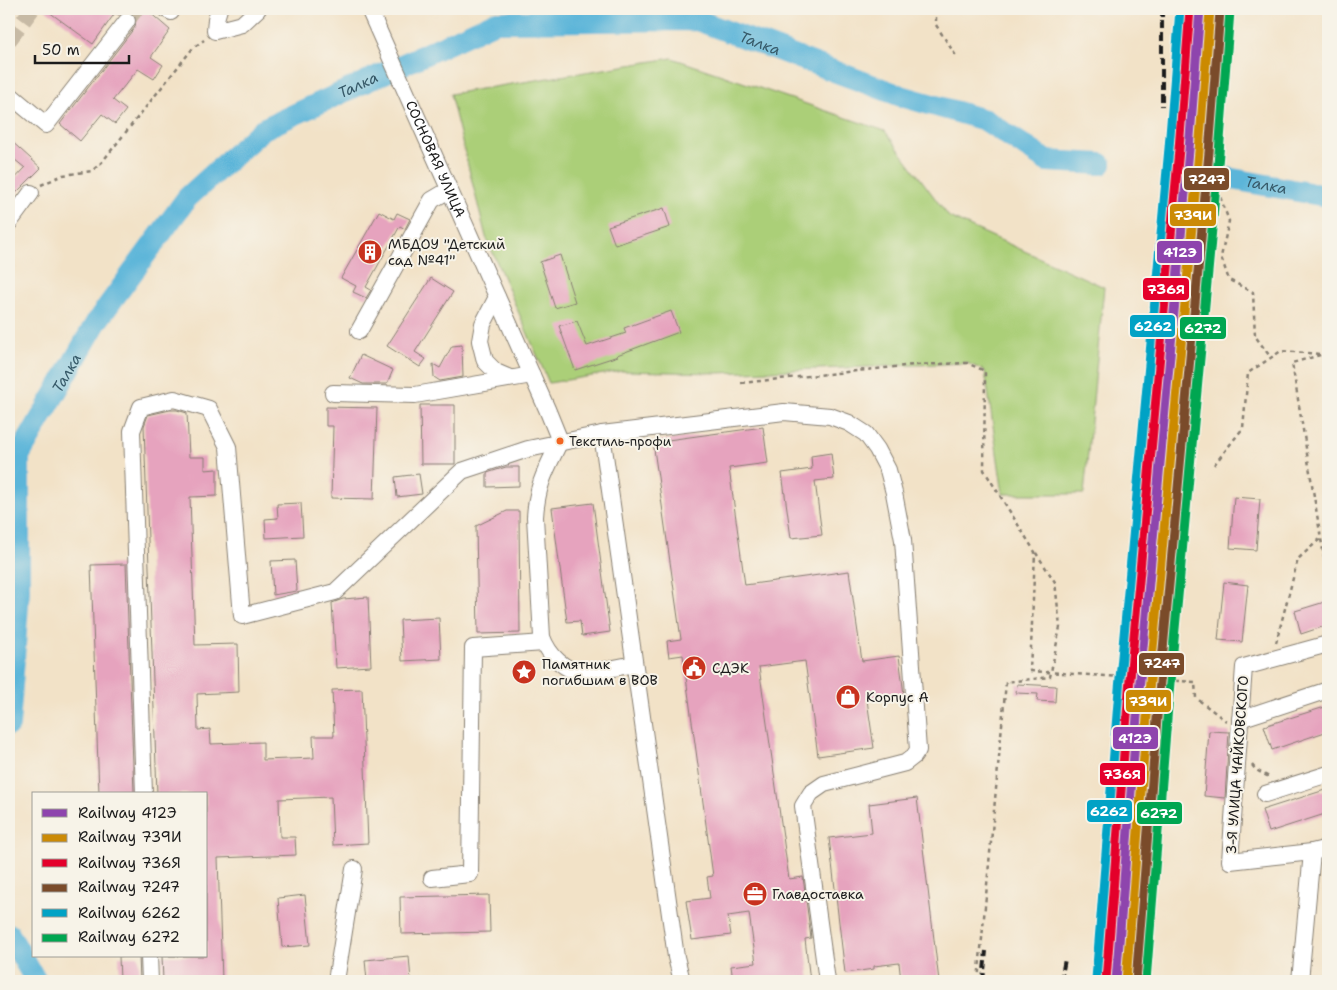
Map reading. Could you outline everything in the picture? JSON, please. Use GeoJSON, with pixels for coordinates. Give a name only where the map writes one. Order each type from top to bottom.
{"type":"FeatureCollection","features":[{"type":"Feature","properties":{"kind":"street"},"geometry":{"type":"LineString","coordinates":[[219,9],[215,31],[242,24],[258,9]]}},
{"type":"Feature","properties":{"kind":"street","name":"СОСНОВАЯ УЛИЦА"},"geometry":{"type":"LineString","coordinates":[[369,9],[560,441]]}},
{"type":"Feature","properties":{"kind":"street"},"geometry":{"type":"LineString","coordinates":[[9,94],[46,125],[127,21]]}},
{"type":"Feature","properties":{"kind":"street"},"geometry":{"type":"LineString","coordinates":[[359,331],[432,200],[449,190]]}},
{"type":"Feature","properties":{"kind":"street"},"geometry":{"type":"LineString","coordinates":[[9,223],[31,193]]}},
{"type":"Feature","properties":{"kind":"street"},"geometry":{"type":"LineString","coordinates":[[497,297],[483,324],[480,340],[485,361],[496,372],[510,378]]}},
{"type":"Feature","properties":{"kind":"street"},"geometry":{"type":"LineString","coordinates":[[333,393],[415,395],[532,375]]}},
{"type":"Feature","properties":{"kind":"street"},"geometry":{"type":"LineString","coordinates":[[144,792],[132,431],[141,407],[174,399],[209,409],[228,447],[242,616],[335,592],[462,471],[528,449],[602,434],[784,412],[830,416],[850,423],[866,434],[877,449],[888,470],[903,540],[918,750],[905,763],[824,784],[811,794],[803,806],[827,981]]}},
{"type":"Feature","properties":{"kind":"street"},"geometry":{"type":"LineString","coordinates":[[602,434],[676,957],[682,981]]}},
{"type":"Feature","properties":{"kind":"street"},"geometry":{"type":"LineString","coordinates":[[560,441],[540,482],[536,498],[535,517],[542,637],[546,648],[559,662],[577,673],[584,674],[634,664]]}},
{"type":"Feature","properties":{"kind":"street"},"geometry":{"type":"LineString","coordinates":[[432,878],[470,874],[473,648],[544,643]]}},
{"type":"Feature","properties":{"kind":"street"},"geometry":{"type":"LineString","coordinates":[[1272,660],[1328,644]]}},
{"type":"Feature","properties":{"kind":"street","name":"3-Я УЛИЦА ЧАЙКОВСКОГО"},"geometry":{"type":"LineString","coordinates":[[1272,660],[1244,668],[1230,861],[1312,852]]}},
{"type":"Feature","properties":{"kind":"street"},"geometry":{"type":"LineString","coordinates":[[1240,725],[1328,690]]}},
{"type":"Feature","properties":{"kind":"street"},"geometry":{"type":"LineString","coordinates":[[1265,794],[1328,774]]}},
{"type":"Feature","properties":{"kind":"street"},"geometry":{"type":"LineString","coordinates":[[1300,981],[1312,852],[1328,848]]}},
{"type":"Feature","properties":{"kind":"street"},"geometry":{"type":"LineString","coordinates":[[336,981],[354,869]]}},
{"type":"Feature","properties":{"kind":"street"},"geometry":{"type":"LineString","coordinates":[[149,958],[150,981]]}},
{"type":"Feature","properties":{"kind":"path"},"geometry":{"type":"LineString","coordinates":[[936,9],[936,25],[956,56]]}},
{"type":"Feature","properties":{"kind":"path"},"geometry":{"type":"LineString","coordinates":[[1232,9],[1210,116],[1216,166],[1215,183],[1230,221],[1222,257],[1229,280],[1253,292],[1255,336],[1270,356]]}},
{"type":"Feature","properties":{"kind":"path"},"geometry":{"type":"LineString","coordinates":[[31,193],[43,184],[64,175],[92,171],[102,162],[193,48],[215,31]]}},
{"type":"Feature","properties":{"kind":"path"},"geometry":{"type":"LineString","coordinates":[[1214,466],[1243,428],[1248,374],[1281,351],[1328,354]]}},
{"type":"Feature","properties":{"kind":"path"},"geometry":{"type":"LineString","coordinates":[[1324,354],[1292,363],[1325,563],[1328,562]]}},
{"type":"Feature","properties":{"kind":"path"},"geometry":{"type":"LineString","coordinates":[[741,383],[914,365],[967,363],[985,371],[984,470],[1055,582],[1060,627],[1050,678],[1006,682],[978,981]]}},
{"type":"Feature","properties":{"kind":"path"},"geometry":{"type":"LineString","coordinates":[[1272,660],[1298,559],[1321,538]]}},
{"type":"Feature","properties":{"kind":"path"},"geometry":{"type":"LineString","coordinates":[[1035,552],[1030,671],[1195,682],[1196,698],[1240,725]]}},
{"type":"Feature","properties":{"kind":"path"},"geometry":{"type":"LineString","coordinates":[[1251,764],[1256,770],[1288,787]]}},
{"type":"Feature","properties":{"kind":"green space"},"geometry":{"type":"Polygon","coordinates":[[[672,58],[885,131],[949,217],[1104,287],[1084,494],[1003,494],[985,371],[967,363],[718,373],[622,371],[549,383],[486,237],[450,94],[672,58]]]}},
{"type":"Feature","properties":{"kind":"building"},"geometry":{"type":"Polygon","coordinates":[[[45,9],[141,9],[146,13],[148,11],[170,30],[151,57],[163,65],[154,79],[138,69],[113,100],[126,110],[115,124],[102,114],[80,141],[60,124],[135,27],[136,18],[129,11],[119,15],[115,13],[93,44],[45,9]]]}},
{"type":"Feature","properties":{"kind":"building"},"geometry":{"type":"Polygon","coordinates":[[[9,139],[41,168],[9,200],[9,185],[25,168],[9,155],[9,139]]]}},
{"type":"Feature","properties":{"kind":"building"},"geometry":{"type":"Polygon","coordinates":[[[664,208],[670,227],[615,245],[608,226],[664,208]]]}},
{"type":"Feature","properties":{"kind":"building","name":"МБДОУ \"Детский сад №41\""},"geometry":{"type":"Polygon","coordinates":[[[379,211],[394,219],[397,213],[410,219],[405,229],[400,226],[366,287],[371,290],[366,298],[353,292],[356,286],[341,278],[379,211]]]}},
{"type":"Feature","properties":{"kind":"building"},"geometry":{"type":"Polygon","coordinates":[[[560,255],[575,302],[555,308],[540,262],[560,255]]]}},
{"type":"Feature","properties":{"kind":"building"},"geometry":{"type":"Polygon","coordinates":[[[431,278],[453,292],[415,352],[426,359],[420,367],[387,346],[431,278]]]}},
{"type":"Feature","properties":{"kind":"building"},"geometry":{"type":"Polygon","coordinates":[[[671,311],[679,332],[618,356],[575,370],[559,326],[577,321],[587,346],[626,333],[624,328],[671,311]]]}},
{"type":"Feature","properties":{"kind":"building"},"geometry":{"type":"Polygon","coordinates":[[[462,345],[463,377],[440,381],[434,377],[433,364],[440,368],[452,346],[462,345]]]}},
{"type":"Feature","properties":{"kind":"building"},"geometry":{"type":"Polygon","coordinates":[[[361,355],[393,370],[387,384],[363,384],[350,378],[361,355]]]}},
{"type":"Feature","properties":{"kind":"building"},"geometry":{"type":"Polygon","coordinates":[[[420,405],[455,405],[455,464],[421,464],[420,405]]]}},
{"type":"Feature","properties":{"kind":"building"},"geometry":{"type":"Polygon","coordinates":[[[326,407],[377,408],[374,499],[331,498],[333,426],[326,426],[326,407]]]}},
{"type":"Feature","properties":{"kind":"building"},"geometry":{"type":"Polygon","coordinates":[[[170,410],[187,413],[189,457],[205,457],[205,470],[217,469],[217,496],[190,497],[195,645],[238,644],[239,692],[197,694],[198,730],[210,729],[211,744],[263,742],[263,760],[314,758],[313,736],[334,736],[332,690],[362,689],[368,843],[333,845],[331,797],[279,799],[280,837],[295,837],[296,855],[218,858],[222,981],[163,981],[162,958],[208,958],[208,792],[157,792],[144,426],[148,415],[170,410]]]}},
{"type":"Feature","properties":{"kind":"building","name":"Корпус А"},"geometry":{"type":"Polygon","coordinates":[[[763,427],[768,463],[729,468],[745,585],[849,571],[862,661],[899,656],[904,695],[867,700],[874,748],[818,756],[805,661],[759,667],[789,879],[803,877],[811,938],[805,939],[810,981],[733,981],[731,966],[756,963],[749,913],[728,916],[731,935],[692,940],[686,901],[710,898],[707,877],[713,876],[683,655],[669,657],[668,650],[667,641],[681,639],[653,442],[763,427]]]}},
{"type":"Feature","properties":{"kind":"building"},"geometry":{"type":"Polygon","coordinates":[[[831,453],[834,479],[815,481],[822,535],[791,538],[782,473],[812,469],[811,456],[831,453]]]}},
{"type":"Feature","properties":{"kind":"building"},"geometry":{"type":"Polygon","coordinates":[[[506,467],[519,467],[519,486],[487,487],[487,473],[506,467]]]}},
{"type":"Feature","properties":{"kind":"building"},"geometry":{"type":"Polygon","coordinates":[[[419,474],[422,494],[397,497],[395,477],[419,474]]]}},
{"type":"Feature","properties":{"kind":"building"},"geometry":{"type":"Polygon","coordinates":[[[1234,497],[1260,499],[1256,550],[1230,548],[1234,497]]]}},
{"type":"Feature","properties":{"kind":"building"},"geometry":{"type":"Polygon","coordinates":[[[301,503],[303,536],[266,538],[265,519],[278,518],[277,504],[301,503]]]}},
{"type":"Feature","properties":{"kind":"building"},"geometry":{"type":"Polygon","coordinates":[[[593,503],[610,632],[582,636],[580,621],[567,622],[552,508],[593,503]]]}},
{"type":"Feature","properties":{"kind":"building"},"geometry":{"type":"Polygon","coordinates":[[[507,511],[519,511],[520,633],[478,634],[476,526],[507,511]]]}},
{"type":"Feature","properties":{"kind":"building"},"geometry":{"type":"Polygon","coordinates":[[[295,560],[297,591],[273,595],[271,561],[295,560]]]}},
{"type":"Feature","properties":{"kind":"building"},"geometry":{"type":"Polygon","coordinates":[[[126,564],[134,792],[99,792],[91,565],[126,564]]]}},
{"type":"Feature","properties":{"kind":"building"},"geometry":{"type":"Polygon","coordinates":[[[1224,582],[1248,585],[1242,642],[1218,640],[1224,582]]]}},
{"type":"Feature","properties":{"kind":"building"},"geometry":{"type":"Polygon","coordinates":[[[368,597],[371,666],[336,668],[332,603],[343,599],[368,597]]]}},
{"type":"Feature","properties":{"kind":"building"},"geometry":{"type":"Polygon","coordinates":[[[1328,601],[1328,625],[1301,634],[1295,611],[1328,601]]]}},
{"type":"Feature","properties":{"kind":"building"},"geometry":{"type":"Polygon","coordinates":[[[439,618],[441,659],[402,661],[400,620],[439,618]]]}},
{"type":"Feature","properties":{"kind":"building"},"geometry":{"type":"Polygon","coordinates":[[[1017,684],[1056,686],[1055,702],[1037,701],[1038,694],[1016,693],[1017,684]]]}},
{"type":"Feature","properties":{"kind":"building"},"geometry":{"type":"Polygon","coordinates":[[[1328,706],[1328,731],[1272,750],[1264,726],[1328,706]]]}},
{"type":"Feature","properties":{"kind":"building"},"geometry":{"type":"Polygon","coordinates":[[[1209,731],[1229,732],[1225,798],[1204,796],[1209,731]]]}},
{"type":"Feature","properties":{"kind":"building"},"geometry":{"type":"Polygon","coordinates":[[[1328,789],[1328,813],[1269,832],[1262,810],[1328,789]]]}},
{"type":"Feature","properties":{"kind":"building"},"geometry":{"type":"Polygon","coordinates":[[[917,798],[939,981],[901,981],[899,963],[874,966],[874,969],[845,973],[829,838],[872,833],[869,804],[917,798]]]}},
{"type":"Feature","properties":{"kind":"building"},"geometry":{"type":"Polygon","coordinates":[[[305,895],[310,945],[282,947],[278,898],[305,895]]]}},
{"type":"Feature","properties":{"kind":"building"},"geometry":{"type":"Polygon","coordinates":[[[489,895],[490,932],[401,934],[400,897],[489,895]]]}},
{"type":"Feature","properties":{"kind":"building"},"geometry":{"type":"Polygon","coordinates":[[[409,956],[411,981],[367,981],[365,960],[409,956]]]}},
{"type":"Feature","properties":{"kind":"building"},"geometry":{"type":"Polygon","coordinates":[[[119,958],[139,958],[140,981],[120,981],[119,958]]]}},
{"type":"Feature","properties":{"kind":"waterway","name":"Талка"},"geometry":{"type":"LineString","coordinates":[[9,725],[19,591],[19,456],[97,321],[187,198],[263,129],[495,22],[697,20],[901,96],[985,120],[1047,161],[1101,164]]}},
{"type":"Feature","properties":{"kind":"waterway","name":"Талка"},"geometry":{"type":"LineString","coordinates":[[1205,174],[1328,195]]}},
{"type":"Feature","properties":{"kind":"waterway","name":"Талка"},"geometry":{"type":"LineString","coordinates":[[9,934],[36,981]]}},
{"type":"Feature","properties":{"kind":"tunnel"},"geometry":{"type":"LineString","coordinates":[[9,40],[32,9]]}},
{"type":"Feature","properties":{"kind":"tunnel"},"geometry":{"type":"LineString","coordinates":[[127,21],[136,9]]}},
{"type":"Feature","properties":{"kind":"railway"},"geometry":{"type":"LineString","coordinates":[[1162,9],[1162,106]]}},
{"type":"Feature","properties":{"kind":"railway"},"geometry":{"type":"LineString","coordinates":[[983,981],[986,951]]}},
{"type":"Feature","properties":{"kind":"railway"},"geometry":{"type":"LineString","coordinates":[[1061,981],[1065,959]]}},
{"type":"Feature","properties":{"kind":"rail line","name":"6262"},"geometry":{"type":"LineString","coordinates":[[1096,979],[1119,689],[1180,9]]}},
{"type":"Feature","properties":{"kind":"rail line","name":"736Я"},"geometry":{"type":"LineString","coordinates":[[1106,980],[1129,690],[1179,149],[1190,9]]}},
{"type":"Feature","properties":{"kind":"rail line","name":"412Э"},"geometry":{"type":"LineString","coordinates":[[1116,981],[1139,691],[1189,150],[1200,9]]}},
{"type":"Feature","properties":{"kind":"rail line","name":"739И"},"geometry":{"type":"LineString","coordinates":[[1126,981],[1149,692],[1199,151],[1210,10]]}},
{"type":"Feature","properties":{"kind":"rail line","name":"7247"},"geometry":{"type":"LineString","coordinates":[[1136,981],[1159,693],[1209,152],[1220,11]]}},
{"type":"Feature","properties":{"kind":"rail line","name":"6272"},"geometry":{"type":"LineString","coordinates":[[1146,981],[1169,694],[1219,153],[1230,11]]}},
{"type":"Feature","properties":{"kind":"place","name":"МБДОУ \"Детский сад №41\""},"geometry":{"type":"Point","coordinates":[370,252]}},
{"type":"Feature","properties":{"kind":"place","name":"Текстиль-профи"},"geometry":{"type":"Point","coordinates":[560,441]}},
{"type":"Feature","properties":{"kind":"place","name":"СДЭК"},"geometry":{"type":"Point","coordinates":[694,668]}},
{"type":"Feature","properties":{"kind":"place","name":"Памятник погибшим в ВОВ"},"geometry":{"type":"Point","coordinates":[524,672]}},
{"type":"Feature","properties":{"kind":"place","name":"Корпус А"},"geometry":{"type":"Point","coordinates":[848,697]}},
{"type":"Feature","properties":{"kind":"place","name":"Главдоставка"},"geometry":{"type":"Point","coordinates":[755,894]}}]}
